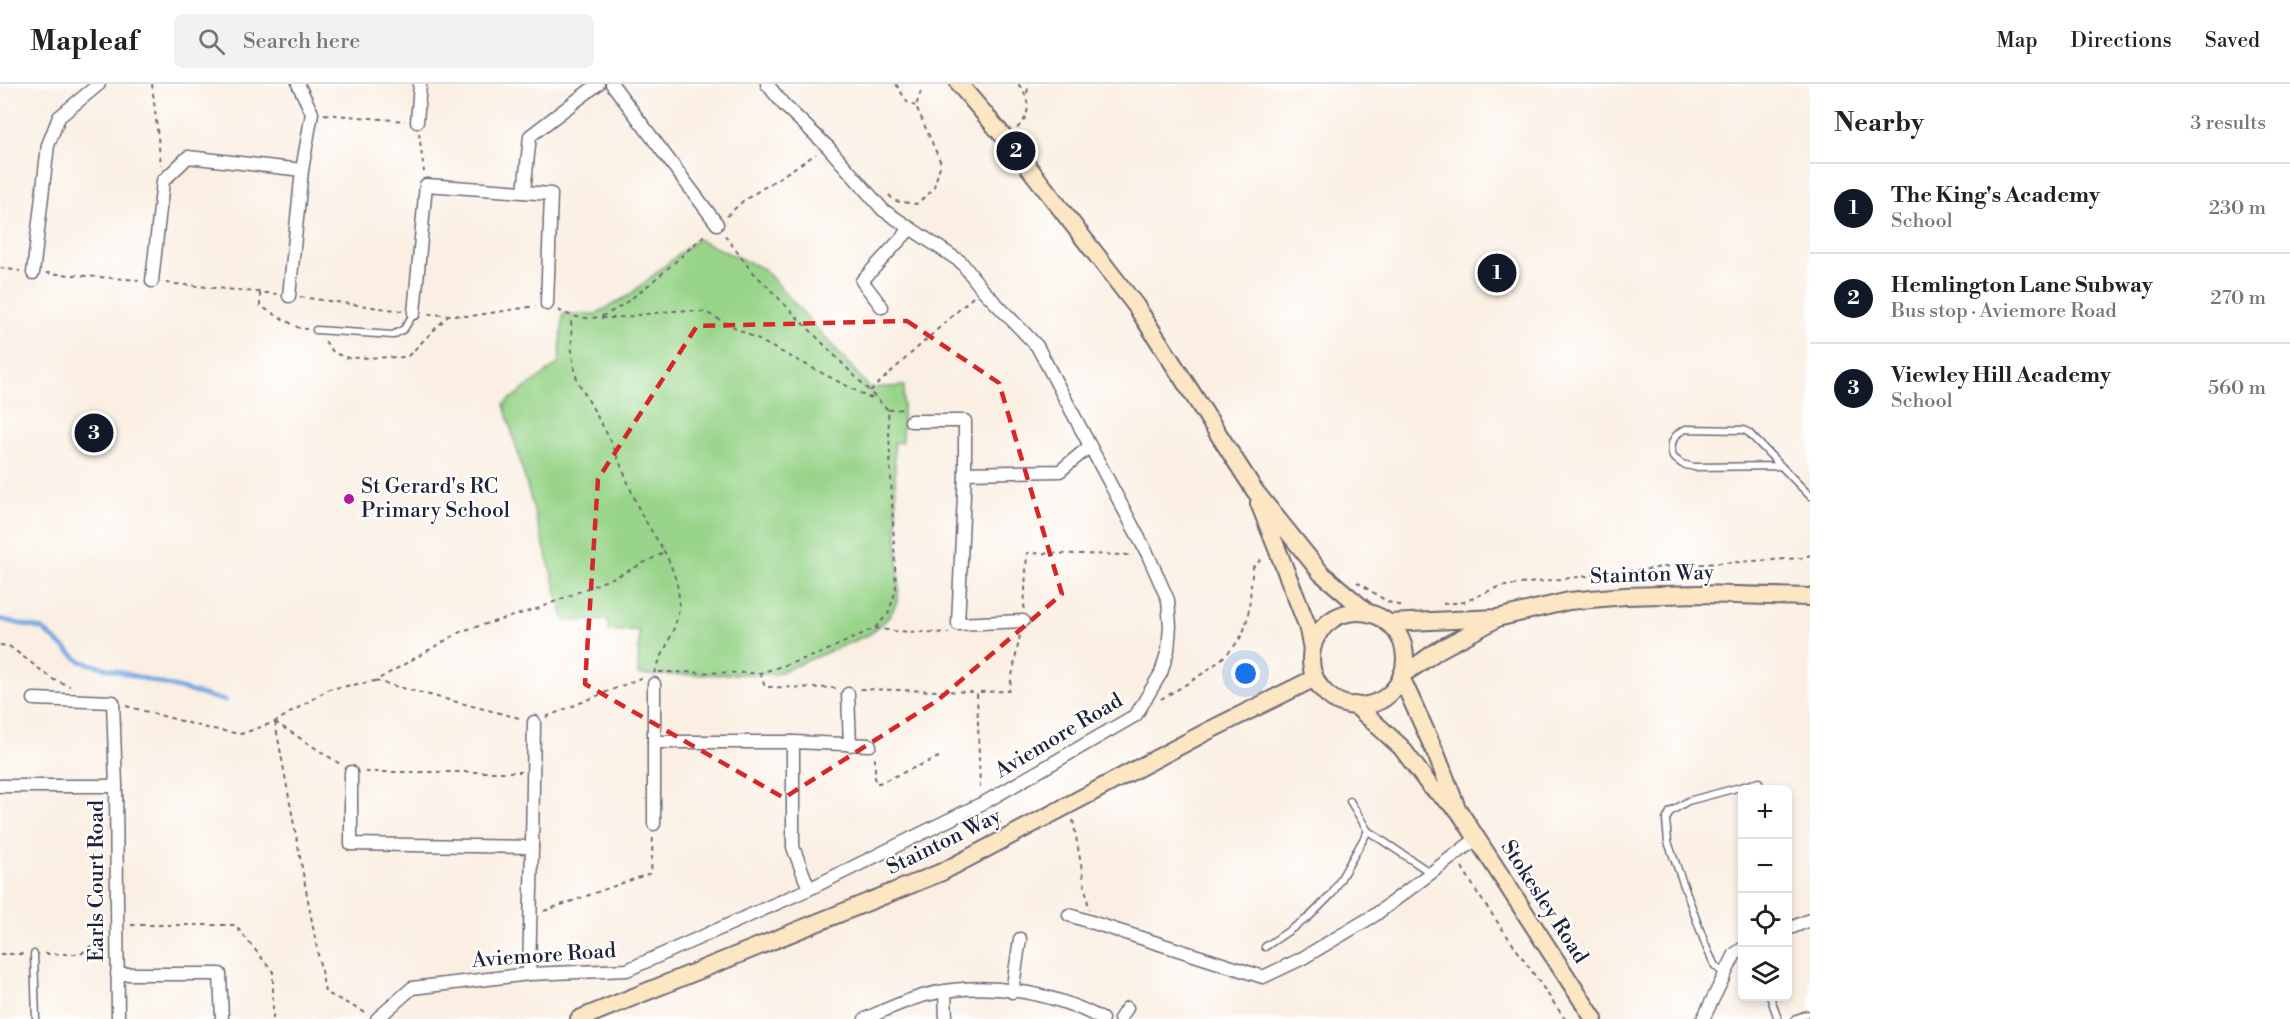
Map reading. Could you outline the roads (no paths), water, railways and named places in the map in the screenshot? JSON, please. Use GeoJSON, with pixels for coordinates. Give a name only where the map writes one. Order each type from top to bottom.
{"type":"FeatureCollection","features":[{"type":"Feature","properties":{"kind":"main road"},"geometry":{"type":"LineString","coordinates":[[959,84],[1006,138],[1136,306],[1255,491],[1321,573],[1367,612],[1388,623],[1400,637],[1405,655],[1402,676],[1390,693],[1374,703],[1355,705]]}},
{"type":"Feature","properties":{"kind":"main road"},"geometry":{"type":"LineString","coordinates":[[1255,491],[1276,551],[1307,625],[1312,650]]}},
{"type":"Feature","properties":{"kind":"main road","name":"Stainton Way"},"geometry":{"type":"LineString","coordinates":[[1388,623],[1497,618],[1569,601],[1625,596],[1699,594],[1810,597]]}},
{"type":"Feature","properties":{"kind":"main road"},"geometry":{"type":"LineString","coordinates":[[1367,612],[1347,613],[1331,620],[1318,633],[1312,650],[1311,664],[1315,678],[1331,697],[1355,705],[1401,747],[1430,786],[1457,808]]}},
{"type":"Feature","properties":{"kind":"main road","name":"Stainton Way"},"geometry":{"type":"LineString","coordinates":[[1402,676],[1441,649],[1473,634],[1497,618]]}},
{"type":"Feature","properties":{"kind":"main road"},"geometry":{"type":"LineString","coordinates":[[1402,676],[1457,808]]}},
{"type":"Feature","properties":{"kind":"main road","name":"Stainton Way"},"geometry":{"type":"LineString","coordinates":[[579,1019],[942,872],[1208,730],[1315,678]]}},
{"type":"Feature","properties":{"kind":"main road","name":"Stokesley Road"},"geometry":{"type":"LineString","coordinates":[[1457,808],[1594,1019]]}},
{"type":"Feature","properties":{"kind":"street"},"geometry":{"type":"LineString","coordinates":[[33,273],[48,145],[59,117],[99,84]]}},
{"type":"Feature","properties":{"kind":"street"},"geometry":{"type":"LineString","coordinates":[[289,296],[302,170],[312,113],[298,84]]}},
{"type":"Feature","properties":{"kind":"street"},"geometry":{"type":"LineString","coordinates":[[417,122],[420,84]]}},
{"type":"Feature","properties":{"kind":"street"},"geometry":{"type":"LineString","coordinates":[[524,192],[530,136],[598,84]]}},
{"type":"Feature","properties":{"kind":"street"},"geometry":{"type":"LineString","coordinates":[[612,84],[717,224]]}},
{"type":"Feature","properties":{"kind":"street","name":"Aviemore Road"},"geometry":{"type":"LineString","coordinates":[[372,1016],[412,988],[529,975],[627,970],[808,889],[987,801],[1137,715],[1161,673],[1170,626],[1168,600],[1148,555],[1037,346],[982,289],[961,262],[883,210],[828,147],[784,105],[767,84]]}},
{"type":"Feature","properties":{"kind":"street"},"geometry":{"type":"LineString","coordinates":[[152,281],[163,181],[188,157],[302,170]]}},
{"type":"Feature","properties":{"kind":"street"},"geometry":{"type":"LineString","coordinates":[[414,313],[426,185],[551,194],[547,304]]}},
{"type":"Feature","properties":{"kind":"street"},"geometry":{"type":"LineString","coordinates":[[882,308],[862,281],[910,229]]}},
{"type":"Feature","properties":{"kind":"street"},"geometry":{"type":"LineString","coordinates":[[911,421],[965,421],[958,624],[1023,621]]}},
{"type":"Feature","properties":{"kind":"street"},"geometry":{"type":"LineString","coordinates":[[965,473],[1059,471],[1090,446]]}},
{"type":"Feature","properties":{"kind":"street"},"geometry":{"type":"LineString","coordinates":[[654,678],[654,824]]}},
{"type":"Feature","properties":{"kind":"street"},"geometry":{"type":"LineString","coordinates":[[849,690],[850,745]]}},
{"type":"Feature","properties":{"kind":"street"},"geometry":{"type":"LineString","coordinates":[[34,699],[113,702],[116,786]]}},
{"type":"Feature","properties":{"kind":"street"},"geometry":{"type":"LineString","coordinates":[[529,975],[534,722]]}},
{"type":"Feature","properties":{"kind":"street"},"geometry":{"type":"LineString","coordinates":[[654,742],[793,742],[870,745]]}},
{"type":"Feature","properties":{"kind":"street"},"geometry":{"type":"LineString","coordinates":[[793,742],[793,847],[808,889]]}},
{"type":"Feature","properties":{"kind":"street"},"geometry":{"type":"LineString","coordinates":[[351,772],[351,844],[531,847]]}},
{"type":"Feature","properties":{"kind":"street","name":"Earls Court Road"},"geometry":{"type":"LineString","coordinates":[[0,786],[116,786],[118,1019]]}},
{"type":"Feature","properties":{"kind":"street"},"geometry":{"type":"LineString","coordinates":[[1069,915],[1263,977],[1301,959],[1375,915],[1433,874],[1454,854],[1476,839]]}},
{"type":"Feature","properties":{"kind":"street"},"geometry":{"type":"LineString","coordinates":[[1792,927],[1810,920]]}},
{"type":"Feature","properties":{"kind":"street"},"geometry":{"type":"LineString","coordinates":[[1012,992],[1020,939]]}},
{"type":"Feature","properties":{"kind":"street"},"geometry":{"type":"LineString","coordinates":[[1703,1019],[1724,974],[1738,956]]}},
{"type":"Feature","properties":{"kind":"street"},"geometry":{"type":"LineString","coordinates":[[117,975],[220,975],[222,1019]]}},
{"type":"Feature","properties":{"kind":"street"},"geometry":{"type":"LineString","coordinates":[[945,991],[946,1019]]}},
{"type":"Feature","properties":{"kind":"street"},"geometry":{"type":"LineString","coordinates":[[865,1019],[910,999],[945,991],[1012,992],[1059,999],[1077,1005],[1102,1019]]}},
{"type":"Feature","properties":{"kind":"street"},"geometry":{"type":"LineString","coordinates":[[1120,1019],[1127,1008]]}},
{"type":"Feature","properties":{"kind":"lane"},"geometry":{"type":"LineString","coordinates":[[316,330],[393,335],[404,329],[414,313]]}},
{"type":"Feature","properties":{"kind":"lane"},"geometry":{"type":"LineString","coordinates":[[1781,466],[1688,466],[1673,457],[1672,441],[1678,433],[1686,429],[1744,430],[1781,466],[1810,496]]}},
{"type":"Feature","properties":{"kind":"lane"},"geometry":{"type":"LineString","coordinates":[[1724,974],[1715,966],[1707,949],[1668,842],[1666,820],[1670,812],[1688,801],[1759,782]]}},
{"type":"Feature","properties":{"kind":"lane"},"geometry":{"type":"LineString","coordinates":[[1350,801],[1368,831],[1433,874]]}},
{"type":"Feature","properties":{"kind":"lane"},"geometry":{"type":"LineString","coordinates":[[1265,947],[1309,917],[1332,894],[1368,831]]}},
{"type":"Feature","properties":{"kind":"lane"},"geometry":{"type":"LineString","coordinates":[[34,954],[36,1019]]}},
{"type":"Feature","properties":{"kind":"lane"},"geometry":{"type":"LineString","coordinates":[[1772,1001],[1778,1019]]}},
{"type":"Feature","properties":{"kind":"lane"},"geometry":{"type":"LineString","coordinates":[[1795,1019],[1807,1014]]}},
{"type":"Feature","properties":{"kind":"waterway"},"geometry":{"type":"LineString","coordinates":[[0,619],[42,629],[80,661],[225,701]]}},
{"type":"Feature","properties":{"kind":"place","name":"Hemlington Lane Subway"},"geometry":{"type":"Point","coordinates":[1016,151]}},
{"type":"Feature","properties":{"kind":"place","name":"The King's Academy"},"geometry":{"type":"Point","coordinates":[1497,273]}},
{"type":"Feature","properties":{"kind":"place","name":"Viewley Hill Academy"},"geometry":{"type":"Point","coordinates":[94,433]}},
{"type":"Feature","properties":{"kind":"place","name":"St Gerard's RC Primary School"},"geometry":{"type":"Point","coordinates":[349,499]}}]}
